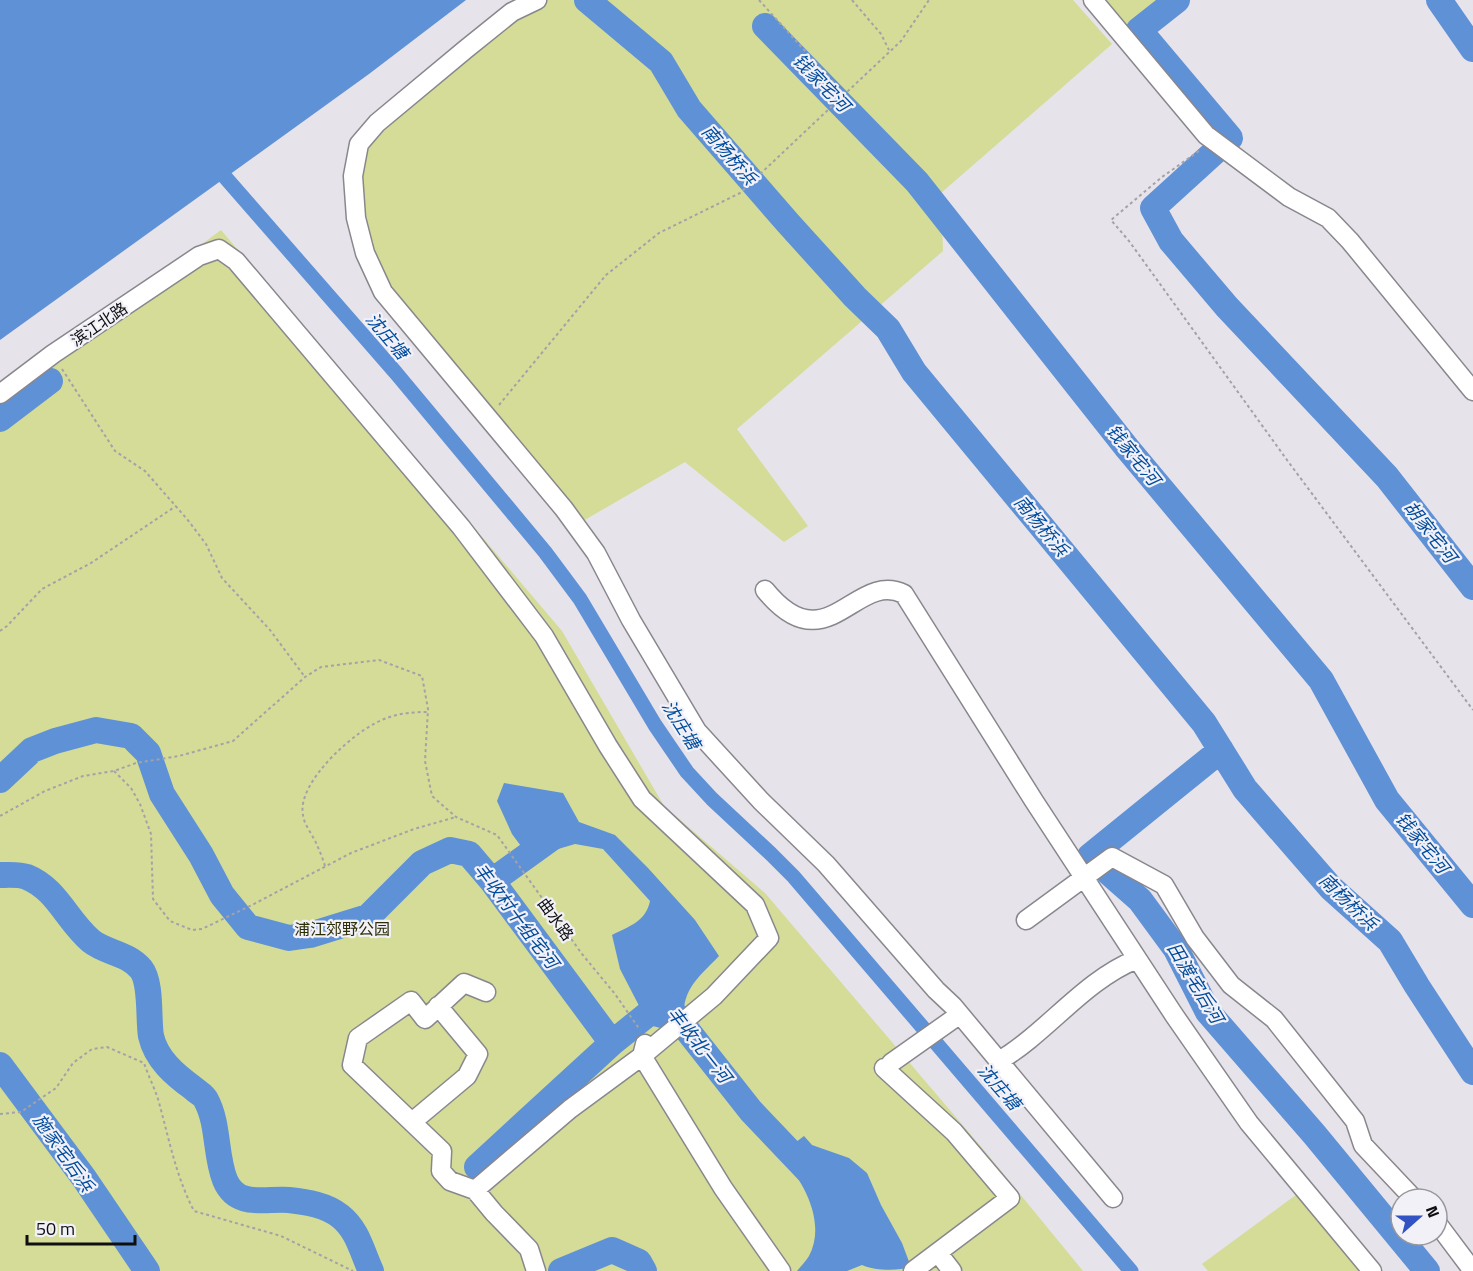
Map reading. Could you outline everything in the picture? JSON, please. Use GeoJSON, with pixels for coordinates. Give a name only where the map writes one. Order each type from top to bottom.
{"type":"FeatureCollection","features":[{"type":"Feature","properties":{"kind":"street"},"geometry":{"type":"LineString","coordinates":[[537,0],[512,12],[376,123],[359,144],[355,161],[353,194],[356,218],[365,253],[376,280],[383,292],[564,509],[596,553],[632,621],[697,731],[761,801],[826,864],[957,1017],[999,1060],[1113,1198]]}},
{"type":"Feature","properties":{"kind":"street"},"geometry":{"type":"LineString","coordinates":[[1093,0],[1206,135],[1288,197],[1329,218],[1473,391]]}},
{"type":"Feature","properties":{"kind":"street","name":"滨江北路"},"geometry":{"type":"LineString","coordinates":[[0,394],[53,354],[199,256],[219,249],[236,261],[461,527],[544,636],[608,746],[642,799],[755,905],[769,938],[714,996],[667,1035],[644,1047]]}},
{"type":"Feature","properties":{"kind":"street"},"geometry":{"type":"LineString","coordinates":[[765,590],[777,604],[801,618],[814,621],[827,618],[868,595],[896,590],[904,594],[1034,801],[1087,875],[1137,959],[1250,1122],[1372,1271]]}},
{"type":"Feature","properties":{"kind":"street"},"geometry":{"type":"LineString","coordinates":[[1026,920],[1112,857],[1164,885],[1195,938],[1231,985],[1274,1019],[1355,1121],[1363,1145],[1403,1187]]}},
{"type":"Feature","properties":{"kind":"street"},"geometry":{"type":"LineString","coordinates":[[999,1060],[1019,1049],[1043,1030],[1080,994],[1119,966],[1137,959]]}},
{"type":"Feature","properties":{"kind":"street"},"geometry":{"type":"LineString","coordinates":[[486,992],[464,983],[424,1019],[411,1001],[358,1038],[352,1065],[442,1151],[441,1172],[450,1181],[475,1190],[529,1249],[536,1270]]}},
{"type":"Feature","properties":{"kind":"street"},"geometry":{"type":"LineString","coordinates":[[412,1122],[467,1077],[478,1054],[438,1006]]}},
{"type":"Feature","properties":{"kind":"street"},"geometry":{"type":"LineString","coordinates":[[913,1271],[1010,1198],[954,1131],[888,1065],[957,1017]]}},
{"type":"Feature","properties":{"kind":"street"},"geometry":{"type":"LineString","coordinates":[[475,1190],[644,1047],[723,1188],[781,1271]]}},
{"type":"Feature","properties":{"kind":"street"},"geometry":{"type":"LineString","coordinates":[[1449,1239],[1473,1271]]}},
{"type":"Feature","properties":{"kind":"street"},"geometry":{"type":"LineString","coordinates":[[938,1253],[952,1271]]}},
{"type":"Feature","properties":{"kind":"path"},"geometry":{"type":"LineString","coordinates":[[759,0],[844,94]]}},
{"type":"Feature","properties":{"kind":"path"},"geometry":{"type":"LineString","coordinates":[[852,0],[881,34],[890,51]]}},
{"type":"Feature","properties":{"kind":"path"},"geometry":{"type":"LineString","coordinates":[[489,418],[606,275],[659,233],[740,193],[901,41],[929,0]]}},
{"type":"Feature","properties":{"kind":"path"},"geometry":{"type":"LineString","coordinates":[[1218,146],[1162,177],[1112,220],[1473,710]]}},
{"type":"Feature","properties":{"kind":"path"},"geometry":{"type":"LineString","coordinates":[[0,816],[45,791],[83,776],[114,771],[136,762],[179,756],[233,741],[305,677],[270,630],[222,578],[206,544],[176,506],[145,471],[115,452],[53,354]]}},
{"type":"Feature","properties":{"kind":"path"},"geometry":{"type":"LineString","coordinates":[[0,631],[42,589],[91,563],[176,506]]}},
{"type":"Feature","properties":{"kind":"path","name":"曲水路"},"geometry":{"type":"LineString","coordinates":[[305,677],[321,668],[379,660],[422,676],[428,712],[425,761],[432,796],[456,817],[497,835],[582,954],[615,994],[644,1047]]}},
{"type":"Feature","properties":{"kind":"path"},"geometry":{"type":"LineString","coordinates":[[325,866],[303,816],[303,800],[309,788],[329,761],[349,741],[370,725],[398,715],[428,712]]}},
{"type":"Feature","properties":{"kind":"path"},"geometry":{"type":"LineString","coordinates":[[114,771],[131,789],[151,834],[153,898],[170,921],[192,930],[202,929],[377,842],[456,817]]}},
{"type":"Feature","properties":{"kind":"path"},"geometry":{"type":"LineString","coordinates":[[0,1114],[21,1112],[56,1088],[73,1063],[92,1049],[107,1047],[144,1063],[158,1097],[168,1143],[182,1188],[194,1211],[280,1236],[352,1271]]}},
{"type":"Feature","properties":{"kind":"green space"},"geometry":{"type":"Polygon","coordinates":[[[534,0],[1073,0],[1112,44],[941,193],[943,251],[737,429],[808,526],[784,542],[685,462],[576,525],[376,280],[353,194],[366,134],[534,0]]]}},
{"type":"Feature","properties":{"kind":"green space"},"geometry":{"type":"Polygon","coordinates":[[[1103,0],[1168,0],[1129,29],[1103,0]]]}},
{"type":"Feature","properties":{"kind":"green space","name":"浦江郊野公园"},"geometry":{"type":"Polygon","coordinates":[[[221,230],[562,631],[664,806],[765,893],[983,1149],[1083,1271],[0,1271],[0,394],[221,230]]]}},
{"type":"Feature","properties":{"kind":"green space"},"geometry":{"type":"Polygon","coordinates":[[[1304,1189],[1373,1271],[1208,1271],[1202,1264],[1304,1189]]]}},
{"type":"Feature","properties":{"kind":"water"},"geometry":{"type":"Polygon","coordinates":[[[0,0],[466,0],[369,74],[0,340],[0,0]]]}},
{"type":"Feature","properties":{"kind":"water"},"geometry":{"type":"Polygon","coordinates":[[[504,783],[563,793],[579,822],[615,835],[648,868],[695,920],[719,956],[691,988],[687,995],[684,1012],[664,1029],[649,1025],[620,969],[612,935],[631,926],[641,918],[650,901],[603,849],[575,844],[548,852],[532,861],[512,834],[497,801],[504,783]]]}},
{"type":"Feature","properties":{"kind":"water"},"geometry":{"type":"Polygon","coordinates":[[[804,1136],[812,1145],[849,1158],[867,1173],[902,1243],[911,1267],[887,1270],[862,1265],[847,1271],[797,1271],[809,1256],[814,1243],[814,1215],[804,1189],[779,1155],[804,1136]]]}},
{"type":"Feature","properties":{"kind":"waterway","name":"南杨桥浜"},"geometry":{"type":"LineString","coordinates":[[587,0],[661,62],[689,109],[788,223],[855,297],[888,329],[914,372],[1204,723],[1245,789],[1331,888],[1390,941],[1473,1072]]}},
{"type":"Feature","properties":{"kind":"waterway","name":"钱家宅河"},"geometry":{"type":"LineString","coordinates":[[1177,0],[1139,30],[1230,138],[1153,208],[1171,241],[1227,307],[1387,477],[1473,587]]}},
{"type":"Feature","properties":{"kind":"waterway"},"geometry":{"type":"LineString","coordinates":[[1439,0],[1473,49]]}},
{"type":"Feature","properties":{"kind":"waterway","name":"钱家宅河"},"geometry":{"type":"LineString","coordinates":[[765,26],[917,182],[1127,448],[1321,680],[1387,800],[1473,905]]}},
{"type":"Feature","properties":{"kind":"waterway","name":"沈庄塘"},"geometry":{"type":"LineString","coordinates":[[225,177],[396,373],[545,552],[580,599],[655,725],[687,772],[794,877],[1131,1271]]}},
{"type":"Feature","properties":{"kind":"waterway"},"geometry":{"type":"LineString","coordinates":[[0,419],[50,381]]}},
{"type":"Feature","properties":{"kind":"waterway","name":"丰收村十组宅河"},"geometry":{"type":"LineString","coordinates":[[0,780],[32,750],[55,741],[96,730],[131,736],[148,753],[162,794],[201,855],[222,895],[248,927],[289,938],[310,935],[368,917],[422,863],[450,850],[469,854],[492,881],[612,1043],[477,1167]]}},
{"type":"Feature","properties":{"kind":"waterway","name":"田渡宅后河"},"geometry":{"type":"LineString","coordinates":[[1221,750],[1090,856],[1140,900],[1176,949],[1208,1012],[1314,1134],[1427,1271]]}},
{"type":"Feature","properties":{"kind":"waterway","name":"丰收北一河"},"geometry":{"type":"LineString","coordinates":[[492,881],[556,835]]}},
{"type":"Feature","properties":{"kind":"waterway"},"geometry":{"type":"LineString","coordinates":[[0,875],[24,876],[37,882],[54,897],[91,941],[123,956],[141,969],[147,983],[151,1036],[157,1052],[167,1066],[206,1100],[213,1119],[222,1170],[230,1189],[244,1199],[289,1200],[335,1212],[351,1228],[371,1271]]}},
{"type":"Feature","properties":{"kind":"waterway"},"geometry":{"type":"LineString","coordinates":[[612,1043],[664,1001]]}},
{"type":"Feature","properties":{"kind":"waterway","name":"丰收北一河"},"geometry":{"type":"LineString","coordinates":[[665,1002],[751,1111],[810,1173]]}},
{"type":"Feature","properties":{"kind":"waterway","name":"施家宅后浜"},"geometry":{"type":"LineString","coordinates":[[0,1065],[84,1178],[147,1271]]}},
{"type":"Feature","properties":{"kind":"waterway"},"geometry":{"type":"LineString","coordinates":[[561,1271],[612,1250],[639,1262],[644,1271]]}},
{"type":"Feature","properties":{"kind":"water label","name":"胡家宅河"},"geometry":{"type":"Point","coordinates":[1430,532]}}]}
